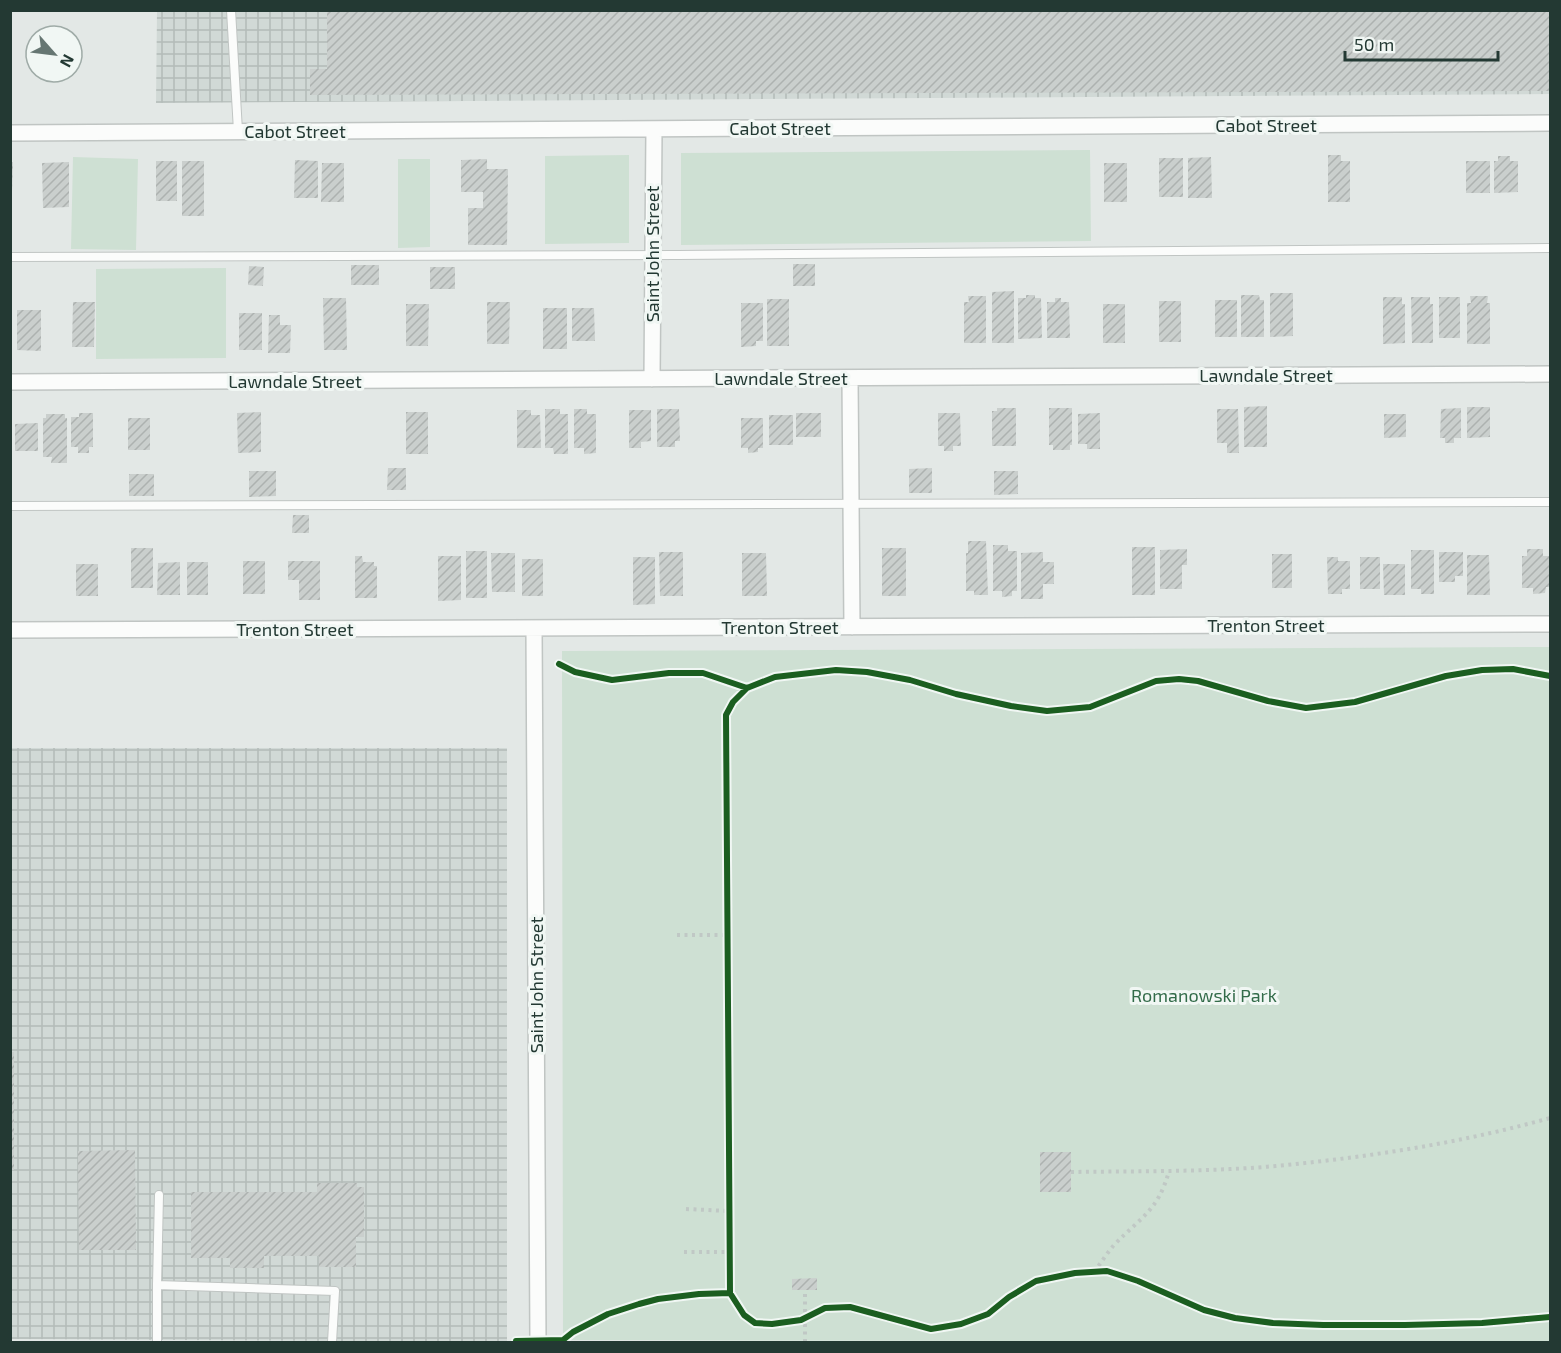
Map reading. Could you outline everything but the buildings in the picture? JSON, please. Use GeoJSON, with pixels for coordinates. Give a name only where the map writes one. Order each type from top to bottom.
{"type":"FeatureCollection","features":[{"type":"Feature","properties":{"kind":"street","name":"Cabot Street"},"geometry":{"type":"LineString","coordinates":[[10,133],[1551,123]]}},
{"type":"Feature","properties":{"kind":"street","name":"Saint John Street"},"geometry":{"type":"LineString","coordinates":[[652,379],[654,129]]}},
{"type":"Feature","properties":{"kind":"street","name":"Lawndale Street"},"geometry":{"type":"LineString","coordinates":[[10,382],[1551,374]]}},
{"type":"Feature","properties":{"kind":"street"},"geometry":{"type":"LineString","coordinates":[[850,378],[852,627]]}},
{"type":"Feature","properties":{"kind":"street","name":"Trenton Street"},"geometry":{"type":"LineString","coordinates":[[10,630],[1551,624]]}},
{"type":"Feature","properties":{"kind":"street","name":"Saint John Street"},"geometry":{"type":"LineString","coordinates":[[534,628],[538,1342]]}},
{"type":"Feature","properties":{"kind":"lane"},"geometry":{"type":"LineString","coordinates":[[231,10],[238,131]]}},
{"type":"Feature","properties":{"kind":"lane"},"geometry":{"type":"LineString","coordinates":[[10,257],[1551,248]]}},
{"type":"Feature","properties":{"kind":"lane"},"geometry":{"type":"LineString","coordinates":[[10,506],[1551,502]]}},
{"type":"Feature","properties":{"kind":"lane"},"geometry":{"type":"LineString","coordinates":[[157,1342],[159,1195]]}},
{"type":"Feature","properties":{"kind":"lane"},"geometry":{"type":"LineString","coordinates":[[157,1285],[335,1291],[332,1342]]}},
{"type":"Feature","properties":{"kind":"path"},"geometry":{"type":"LineString","coordinates":[[727,923],[728,946]]}},
{"type":"Feature","properties":{"kind":"path"},"geometry":{"type":"LineString","coordinates":[[677,935],[728,935]]}},
{"type":"Feature","properties":{"kind":"path"},"geometry":{"type":"LineString","coordinates":[[1071,1172],[1169,1171],[1275,1166],[1395,1152],[1502,1131],[1551,1118]]}},
{"type":"Feature","properties":{"kind":"path"},"geometry":{"type":"LineString","coordinates":[[1094,1272],[1113,1246],[1147,1215],[1164,1190],[1169,1171]]}},
{"type":"Feature","properties":{"kind":"path"},"geometry":{"type":"LineString","coordinates":[[729,1199],[729,1221]]}},
{"type":"Feature","properties":{"kind":"path"},"geometry":{"type":"LineString","coordinates":[[686,1209],[729,1211]]}},
{"type":"Feature","properties":{"kind":"path"},"geometry":{"type":"LineString","coordinates":[[729,1242],[729,1262]]}},
{"type":"Feature","properties":{"kind":"path"},"geometry":{"type":"LineString","coordinates":[[684,1252],[729,1252]]}},
{"type":"Feature","properties":{"kind":"path"},"geometry":{"type":"LineString","coordinates":[[1085,1273],[1107,1271]]}},
{"type":"Feature","properties":{"kind":"path"},"geometry":{"type":"LineString","coordinates":[[805,1290],[803,1319],[805,1342]]}},
{"type":"Feature","properties":{"kind":"path"},"geometry":{"type":"LineString","coordinates":[[803,1319],[815,1313]]}},
{"type":"Feature","properties":{"kind":"shaded area"},"geometry":{"type":"Polygon","coordinates":[[[157,11],[1550,11],[1550,94],[156,103],[157,11]]]}},
{"type":"Feature","properties":{"kind":"shaded area"},"geometry":{"type":"Polygon","coordinates":[[[11,748],[507,748],[507,1342],[11,1339],[11,748]]]}},
{"type":"Feature","properties":{"kind":"green space"},"geometry":{"type":"Polygon","coordinates":[[[1090,150],[1091,241],[681,245],[681,153],[1090,150]]]}},
{"type":"Feature","properties":{"kind":"green space"},"geometry":{"type":"Polygon","coordinates":[[[629,155],[629,243],[545,244],[545,156],[629,155]]]}},
{"type":"Feature","properties":{"kind":"green space"},"geometry":{"type":"Polygon","coordinates":[[[73,157],[138,159],[136,250],[71,249],[73,157]]]}},
{"type":"Feature","properties":{"kind":"green space"},"geometry":{"type":"Polygon","coordinates":[[[398,159],[430,159],[430,247],[398,248],[398,159]]]}},
{"type":"Feature","properties":{"kind":"green space"},"geometry":{"type":"Polygon","coordinates":[[[226,268],[226,358],[96,359],[96,269],[226,268]]]}},
{"type":"Feature","properties":{"kind":"green space","name":"Romanowski Park"},"geometry":{"type":"Polygon","coordinates":[[[1550,647],[1550,1342],[563,1340],[562,651],[1550,647]]]}},
{"type":"Feature","properties":{"kind":"cycle path"},"geometry":{"type":"LineString","coordinates":[[559,664],[575,672],[612,680],[669,673],[703,673],[747,688],[775,677],[836,670],[867,672],[910,680],[956,694],[1011,706],[1047,711],[1090,707],[1156,681],[1179,679],[1198,681],[1268,701],[1306,708],[1355,702],[1446,676],[1482,670],[1513,669],[1550,676]]}},
{"type":"Feature","properties":{"kind":"cycle path"},"geometry":{"type":"LineString","coordinates":[[730,1293],[726,715],[733,702],[747,688]]}},
{"type":"Feature","properties":{"kind":"cycle path"},"geometry":{"type":"LineString","coordinates":[[516,1342],[563,1340],[573,1332],[608,1314],[658,1299],[730,1293],[744,1315],[755,1323],[772,1324],[801,1320],[825,1308],[850,1307],[931,1329],[961,1324],[988,1314],[1009,1297],[1036,1281],[1075,1273],[1107,1271],[1138,1281],[1204,1310],[1235,1318],[1273,1323],[1405,1325],[1482,1323],[1550,1317]]}}]}
